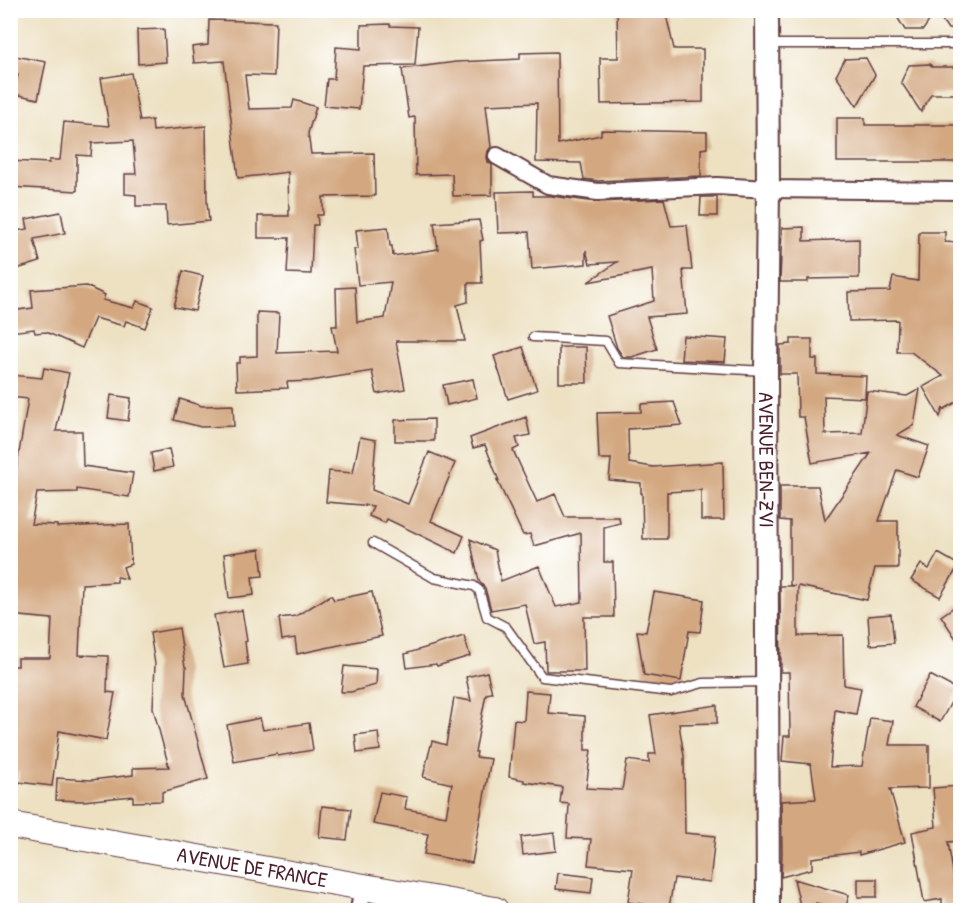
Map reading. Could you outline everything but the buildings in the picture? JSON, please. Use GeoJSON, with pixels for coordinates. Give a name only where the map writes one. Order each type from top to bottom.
{"type":"FeatureCollection","features":[{"type":"Feature","properties":{"kind":"main road","name":"AVENUE DE FRANCE"},"geometry":{"type":"LineString","coordinates":[[10,825],[361,898],[495,910]]}},
{"type":"Feature","properties":{"kind":"street","name":"AVENUE BEN-ZVI"},"geometry":{"type":"LineString","coordinates":[[767,10],[768,910]]}},
{"type":"Feature","properties":{"kind":"street"},"geometry":{"type":"LineString","coordinates":[[497,156],[548,185],[598,192],[717,186],[768,189],[960,191]]}},
{"type":"Feature","properties":{"kind":"lane"},"geometry":{"type":"LineString","coordinates":[[767,44],[960,44]]}},
{"type":"Feature","properties":{"kind":"lane"},"geometry":{"type":"LineString","coordinates":[[533,337],[606,341],[619,363],[766,371]]}},
{"type":"Feature","properties":{"kind":"lane"},"geometry":{"type":"LineString","coordinates":[[373,543],[434,578],[474,586],[479,590],[487,617],[506,627],[542,676],[671,692],[703,683],[767,682]]}}]}
